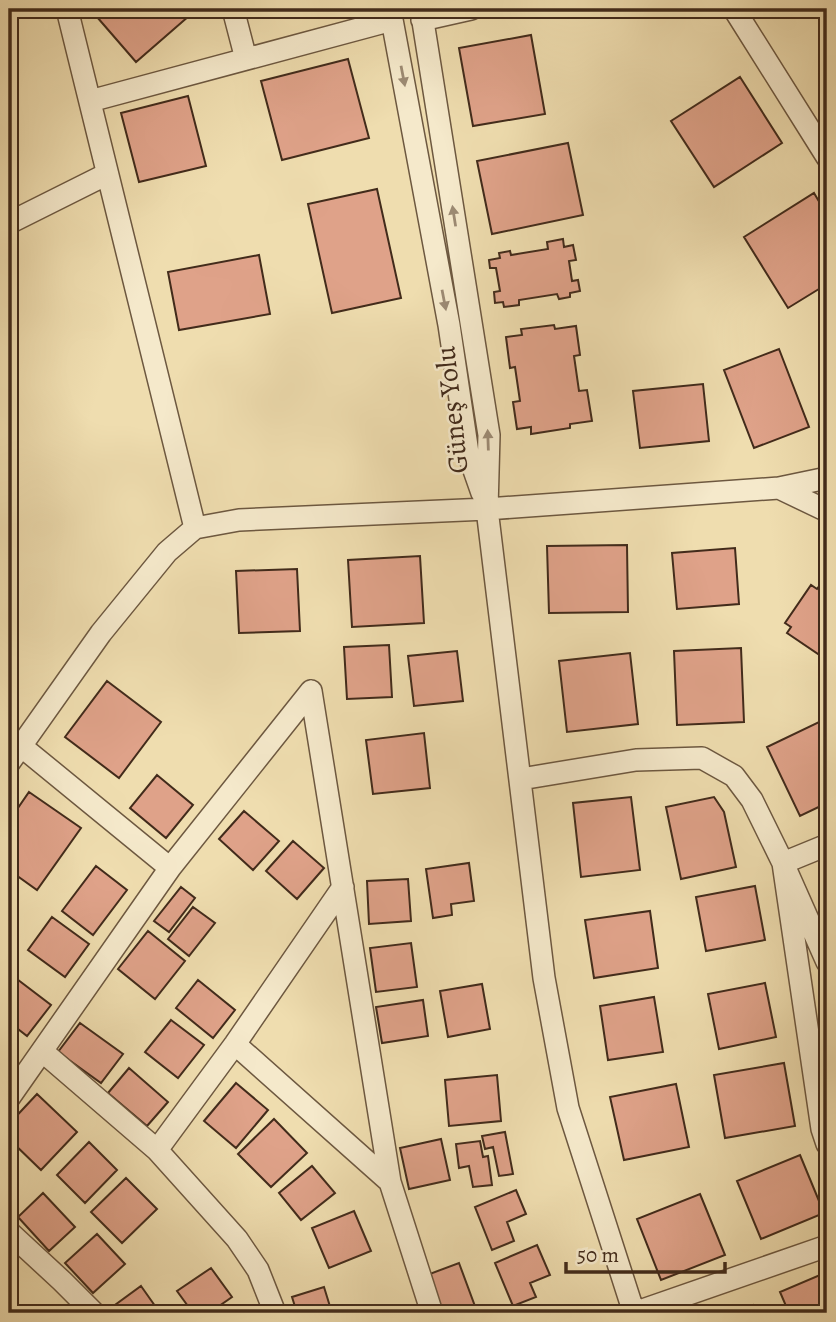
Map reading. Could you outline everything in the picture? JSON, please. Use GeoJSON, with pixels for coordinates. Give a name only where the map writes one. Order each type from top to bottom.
{"type":"FeatureCollection","features":[{"type":"Feature","properties":{"kind":"street"},"geometry":{"type":"LineString","coordinates":[[67,9],[195,528]]}},
{"type":"Feature","properties":{"kind":"street"},"geometry":{"type":"LineString","coordinates":[[233,9],[246,59]]}},
{"type":"Feature","properties":{"kind":"street"},"geometry":{"type":"LineString","coordinates":[[422,14],[471,9]]}},
{"type":"Feature","properties":{"kind":"street"},"geometry":{"type":"LineString","coordinates":[[734,9],[827,157]]}},
{"type":"Feature","properties":{"kind":"street"},"geometry":{"type":"LineString","coordinates":[[90,101],[246,59],[391,14]]}},
{"type":"Feature","properties":{"kind":"street","name":"Güneş Yolu"},"geometry":{"type":"LineString","coordinates":[[391,14],[449,325],[468,453],[487,509]]}},
{"type":"Feature","properties":{"kind":"street","name":"Güneş Yolu"},"geometry":{"type":"LineString","coordinates":[[422,14],[489,435],[487,509]]}},
{"type":"Feature","properties":{"kind":"street"},"geometry":{"type":"LineString","coordinates":[[9,223],[107,174]]}},
{"type":"Feature","properties":{"kind":"street"},"geometry":{"type":"LineString","coordinates":[[170,868],[15,754],[101,633],[167,552],[195,528],[239,520],[487,509],[779,488],[827,478]]}},
{"type":"Feature","properties":{"kind":"street"},"geometry":{"type":"LineString","coordinates":[[779,488],[827,511]]}},
{"type":"Feature","properties":{"kind":"street"},"geometry":{"type":"LineString","coordinates":[[487,509],[544,978],[568,1108],[634,1313],[827,1246]]}},
{"type":"Feature","properties":{"kind":"street"},"geometry":{"type":"LineString","coordinates":[[9,1098],[170,868],[311,691],[390,1182],[432,1313]]}},
{"type":"Feature","properties":{"kind":"street"},"geometry":{"type":"LineString","coordinates":[[521,779],[636,760],[702,758],[734,776],[752,800],[827,961]]}},
{"type":"Feature","properties":{"kind":"street"},"geometry":{"type":"LineString","coordinates":[[783,863],[827,845]]}},
{"type":"Feature","properties":{"kind":"street"},"geometry":{"type":"LineString","coordinates":[[783,863],[822,1129],[827,1144]]}},
{"type":"Feature","properties":{"kind":"street"},"geometry":{"type":"LineString","coordinates":[[157,1150],[235,1044],[343,887]]}},
{"type":"Feature","properties":{"kind":"street"},"geometry":{"type":"LineString","coordinates":[[235,1044],[390,1182]]}},
{"type":"Feature","properties":{"kind":"street"},"geometry":{"type":"LineString","coordinates":[[42,1051],[157,1150],[237,1239],[258,1270],[275,1313]]}},
{"type":"Feature","properties":{"kind":"street"},"geometry":{"type":"LineString","coordinates":[[9,1233],[94,1313]]}},
{"type":"Feature","properties":{"kind":"building"},"geometry":{"type":"Polygon","coordinates":[[[106,9],[197,9],[136,62],[97,17],[106,9]]]}},
{"type":"Feature","properties":{"kind":"building"},"geometry":{"type":"Polygon","coordinates":[[[531,35],[545,114],[473,126],[459,48],[531,35]]]}},
{"type":"Feature","properties":{"kind":"building"},"geometry":{"type":"Polygon","coordinates":[[[348,59],[369,138],[282,160],[261,81],[348,59]]]}},
{"type":"Feature","properties":{"kind":"building"},"geometry":{"type":"Polygon","coordinates":[[[740,77],[782,143],[714,187],[671,121],[740,77]]]}},
{"type":"Feature","properties":{"kind":"building"},"geometry":{"type":"Polygon","coordinates":[[[188,96],[206,166],[139,182],[121,113],[188,96]]]}},
{"type":"Feature","properties":{"kind":"building"},"geometry":{"type":"Polygon","coordinates":[[[568,143],[583,215],[492,234],[477,161],[568,143]]]}},
{"type":"Feature","properties":{"kind":"building"},"geometry":{"type":"Polygon","coordinates":[[[377,189],[401,298],[332,313],[308,204],[377,189]]]}},
{"type":"Feature","properties":{"kind":"building"},"geometry":{"type":"Polygon","coordinates":[[[814,193],[827,215],[827,284],[788,308],[744,237],[814,193]]]}},
{"type":"Feature","properties":{"kind":"building"},"geometry":{"type":"Polygon","coordinates":[[[563,239],[564,247],[573,245],[576,260],[569,261],[572,281],[578,280],[580,291],[559,299],[557,294],[519,300],[519,305],[504,307],[503,302],[495,303],[494,292],[500,291],[496,268],[490,268],[489,260],[500,258],[499,253],[510,251],[511,255],[548,249],[547,242],[563,239]]]}},
{"type":"Feature","properties":{"kind":"building"},"geometry":{"type":"Polygon","coordinates":[[[259,255],[270,314],[179,330],[168,272],[259,255]]]}},
{"type":"Feature","properties":{"kind":"building"},"geometry":{"type":"Polygon","coordinates":[[[554,325],[555,329],[576,326],[580,355],[574,356],[579,391],[587,390],[592,421],[570,424],[570,428],[531,434],[531,427],[517,429],[513,402],[520,401],[515,367],[510,368],[506,337],[522,335],[521,329],[554,325]]]}},
{"type":"Feature","properties":{"kind":"building"},"geometry":{"type":"Polygon","coordinates":[[[779,349],[809,427],[754,448],[724,370],[779,349]]]}},
{"type":"Feature","properties":{"kind":"building"},"geometry":{"type":"Polygon","coordinates":[[[703,384],[709,441],[640,448],[633,391],[703,384]]]}},
{"type":"Feature","properties":{"kind":"building"},"geometry":{"type":"Polygon","coordinates":[[[627,545],[628,612],[549,613],[547,546],[627,545]]]}},
{"type":"Feature","properties":{"kind":"building"},"geometry":{"type":"Polygon","coordinates":[[[735,548],[739,604],[677,609],[672,553],[735,548]]]}},
{"type":"Feature","properties":{"kind":"building"},"geometry":{"type":"Polygon","coordinates":[[[420,556],[424,623],[352,627],[348,560],[420,556]]]}},
{"type":"Feature","properties":{"kind":"building"},"geometry":{"type":"Polygon","coordinates":[[[297,569],[300,631],[239,633],[236,571],[297,569]]]}},
{"type":"Feature","properties":{"kind":"building"},"geometry":{"type":"Polygon","coordinates":[[[825,578],[827,660],[787,633],[791,627],[785,623],[811,585],[817,589],[825,578]]]}},
{"type":"Feature","properties":{"kind":"building"},"geometry":{"type":"Polygon","coordinates":[[[389,645],[392,697],[347,699],[344,647],[389,645]]]}},
{"type":"Feature","properties":{"kind":"building"},"geometry":{"type":"Polygon","coordinates":[[[741,648],[744,722],[677,725],[674,651],[741,648]]]}},
{"type":"Feature","properties":{"kind":"building"},"geometry":{"type":"Polygon","coordinates":[[[457,651],[463,701],[414,706],[408,656],[457,651]]]}},
{"type":"Feature","properties":{"kind":"building"},"geometry":{"type":"Polygon","coordinates":[[[630,653],[638,724],[567,732],[559,661],[630,653]]]}},
{"type":"Feature","properties":{"kind":"building"},"geometry":{"type":"Polygon","coordinates":[[[107,681],[161,722],[119,778],[65,737],[107,681]]]}},
{"type":"Feature","properties":{"kind":"building"},"geometry":{"type":"Polygon","coordinates":[[[819,722],[827,739],[827,803],[800,816],[767,747],[819,722]]]}},
{"type":"Feature","properties":{"kind":"building"},"geometry":{"type":"Polygon","coordinates":[[[424,733],[430,788],[373,794],[366,740],[424,733]]]}},
{"type":"Feature","properties":{"kind":"building"},"geometry":{"type":"Polygon","coordinates":[[[157,775],[193,805],[166,838],[130,808],[157,775]]]}},
{"type":"Feature","properties":{"kind":"building"},"geometry":{"type":"Polygon","coordinates":[[[29,792],[81,828],[37,890],[9,870],[9,821],[29,792]]]}},
{"type":"Feature","properties":{"kind":"building"},"geometry":{"type":"Polygon","coordinates":[[[631,797],[640,870],[581,877],[573,803],[631,797]]]}},
{"type":"Feature","properties":{"kind":"building"},"geometry":{"type":"Polygon","coordinates":[[[714,797],[724,812],[736,867],[681,879],[666,807],[714,797]]]}},
{"type":"Feature","properties":{"kind":"building"},"geometry":{"type":"Polygon","coordinates":[[[244,811],[279,841],[253,870],[219,839],[244,811]]]}},
{"type":"Feature","properties":{"kind":"building"},"geometry":{"type":"Polygon","coordinates":[[[293,841],[324,868],[297,899],[266,871],[293,841]]]}},
{"type":"Feature","properties":{"kind":"building"},"geometry":{"type":"Polygon","coordinates":[[[469,863],[474,901],[451,904],[452,915],[433,918],[426,869],[469,863]]]}},
{"type":"Feature","properties":{"kind":"building"},"geometry":{"type":"Polygon","coordinates":[[[96,866],[127,890],[93,935],[62,911],[96,866]]]}},
{"type":"Feature","properties":{"kind":"building"},"geometry":{"type":"Polygon","coordinates":[[[408,879],[411,921],[369,924],[367,881],[408,879]]]}},
{"type":"Feature","properties":{"kind":"building"},"geometry":{"type":"Polygon","coordinates":[[[755,886],[765,940],[706,951],[696,897],[755,886]]]}},
{"type":"Feature","properties":{"kind":"building"},"geometry":{"type":"Polygon","coordinates":[[[181,887],[195,898],[169,932],[154,921],[181,887]]]}},
{"type":"Feature","properties":{"kind":"building"},"geometry":{"type":"Polygon","coordinates":[[[193,907],[215,923],[189,956],[168,939],[193,907]]]}},
{"type":"Feature","properties":{"kind":"building"},"geometry":{"type":"Polygon","coordinates":[[[650,911],[658,968],[594,978],[585,920],[650,911]]]}},
{"type":"Feature","properties":{"kind":"building"},"geometry":{"type":"Polygon","coordinates":[[[52,917],[89,944],[65,977],[28,950],[52,917]]]}},
{"type":"Feature","properties":{"kind":"building"},"geometry":{"type":"Polygon","coordinates":[[[148,931],[185,961],[155,999],[118,969],[148,931]]]}},
{"type":"Feature","properties":{"kind":"building"},"geometry":{"type":"Polygon","coordinates":[[[411,943],[417,987],[376,992],[370,948],[411,943]]]}},
{"type":"Feature","properties":{"kind":"building"},"geometry":{"type":"Polygon","coordinates":[[[9,973],[51,1005],[27,1036],[9,1022],[9,973]]]}},
{"type":"Feature","properties":{"kind":"building"},"geometry":{"type":"Polygon","coordinates":[[[198,980],[235,1010],[213,1038],[176,1008],[198,980]]]}},
{"type":"Feature","properties":{"kind":"building"},"geometry":{"type":"Polygon","coordinates":[[[765,983],[776,1037],[719,1049],[708,994],[765,983]]]}},
{"type":"Feature","properties":{"kind":"building"},"geometry":{"type":"Polygon","coordinates":[[[482,984],[490,1029],[448,1037],[440,991],[482,984]]]}},
{"type":"Feature","properties":{"kind":"building"},"geometry":{"type":"Polygon","coordinates":[[[654,997],[663,1052],[608,1060],[600,1006],[654,997]]]}},
{"type":"Feature","properties":{"kind":"building"},"geometry":{"type":"Polygon","coordinates":[[[423,1000],[428,1036],[382,1043],[376,1007],[423,1000]]]}},
{"type":"Feature","properties":{"kind":"building"},"geometry":{"type":"Polygon","coordinates":[[[171,1020],[204,1045],[178,1078],[145,1052],[171,1020]]]}},
{"type":"Feature","properties":{"kind":"building"},"geometry":{"type":"Polygon","coordinates":[[[80,1023],[123,1054],[101,1083],[58,1052],[80,1023]]]}},
{"type":"Feature","properties":{"kind":"building"},"geometry":{"type":"Polygon","coordinates":[[[784,1063],[795,1126],[725,1138],[714,1075],[784,1063]]]}},
{"type":"Feature","properties":{"kind":"building"},"geometry":{"type":"Polygon","coordinates":[[[129,1068],[168,1102],[147,1126],[108,1093],[129,1068]]]}},
{"type":"Feature","properties":{"kind":"building"},"geometry":{"type":"Polygon","coordinates":[[[497,1075],[501,1121],[449,1126],[445,1080],[497,1075]]]}},
{"type":"Feature","properties":{"kind":"building"},"geometry":{"type":"Polygon","coordinates":[[[236,1083],[268,1110],[236,1148],[204,1121],[236,1083]]]}},
{"type":"Feature","properties":{"kind":"building"},"geometry":{"type":"Polygon","coordinates":[[[676,1084],[689,1147],[624,1160],[610,1097],[676,1084]]]}},
{"type":"Feature","properties":{"kind":"building"},"geometry":{"type":"Polygon","coordinates":[[[37,1094],[77,1132],[41,1170],[9,1139],[9,1124],[37,1094]]]}},
{"type":"Feature","properties":{"kind":"building"},"geometry":{"type":"Polygon","coordinates":[[[274,1119],[307,1153],[271,1187],[238,1154],[274,1119]]]}},
{"type":"Feature","properties":{"kind":"building"},"geometry":{"type":"Polygon","coordinates":[[[505,1132],[513,1174],[499,1176],[493,1147],[485,1149],[482,1136],[505,1132]]]}},
{"type":"Feature","properties":{"kind":"building"},"geometry":{"type":"Polygon","coordinates":[[[441,1139],[450,1180],[409,1189],[400,1148],[441,1139]]]}},
{"type":"Feature","properties":{"kind":"building"},"geometry":{"type":"Polygon","coordinates":[[[480,1141],[483,1157],[488,1156],[492,1185],[473,1187],[469,1166],[459,1168],[456,1144],[480,1141]]]}},
{"type":"Feature","properties":{"kind":"building"},"geometry":{"type":"Polygon","coordinates":[[[89,1142],[117,1170],[85,1203],[57,1175],[89,1142]]]}},
{"type":"Feature","properties":{"kind":"building"},"geometry":{"type":"Polygon","coordinates":[[[800,1155],[824,1213],[761,1239],[737,1181],[800,1155]]]}},
{"type":"Feature","properties":{"kind":"building"},"geometry":{"type":"Polygon","coordinates":[[[312,1166],[335,1193],[301,1220],[279,1193],[312,1166]]]}},
{"type":"Feature","properties":{"kind":"building"},"geometry":{"type":"Polygon","coordinates":[[[126,1178],[157,1209],[122,1243],[91,1212],[126,1178]]]}},
{"type":"Feature","properties":{"kind":"building"},"geometry":{"type":"Polygon","coordinates":[[[516,1190],[526,1214],[507,1222],[514,1241],[492,1250],[475,1207],[516,1190]]]}},
{"type":"Feature","properties":{"kind":"building"},"geometry":{"type":"Polygon","coordinates":[[[43,1193],[75,1227],[49,1251],[18,1217],[43,1193]]]}},
{"type":"Feature","properties":{"kind":"building"},"geometry":{"type":"Polygon","coordinates":[[[700,1194],[725,1255],[661,1280],[637,1219],[700,1194]]]}},
{"type":"Feature","properties":{"kind":"building"},"geometry":{"type":"Polygon","coordinates":[[[354,1211],[371,1251],[329,1268],[312,1228],[354,1211]]]}},
{"type":"Feature","properties":{"kind":"building"},"geometry":{"type":"Polygon","coordinates":[[[97,1234],[125,1264],[93,1293],[65,1263],[97,1234]]]}},
{"type":"Feature","properties":{"kind":"building"},"geometry":{"type":"Polygon","coordinates":[[[537,1245],[550,1275],[530,1283],[536,1297],[513,1306],[495,1263],[537,1245]]]}},
{"type":"Feature","properties":{"kind":"building"},"geometry":{"type":"Polygon","coordinates":[[[459,1263],[476,1309],[465,1313],[441,1313],[427,1275],[459,1263]]]}},
{"type":"Feature","properties":{"kind":"building"},"geometry":{"type":"Polygon","coordinates":[[[211,1268],[232,1297],[209,1313],[193,1313],[177,1291],[211,1268]]]}},
{"type":"Feature","properties":{"kind":"building"},"geometry":{"type":"Polygon","coordinates":[[[827,1272],[827,1313],[789,1313],[780,1292],[827,1272]]]}},
{"type":"Feature","properties":{"kind":"building"},"geometry":{"type":"Polygon","coordinates":[[[141,1286],[160,1313],[104,1313],[141,1286]]]}},
{"type":"Feature","properties":{"kind":"building"},"geometry":{"type":"Polygon","coordinates":[[[324,1287],[332,1313],[297,1313],[292,1297],[324,1287]]]}},
{"type":"Feature","properties":{"kind":"building"},"geometry":{"type":"Polygon","coordinates":[[[753,1305],[757,1313],[730,1313],[753,1305]]]}}]}
